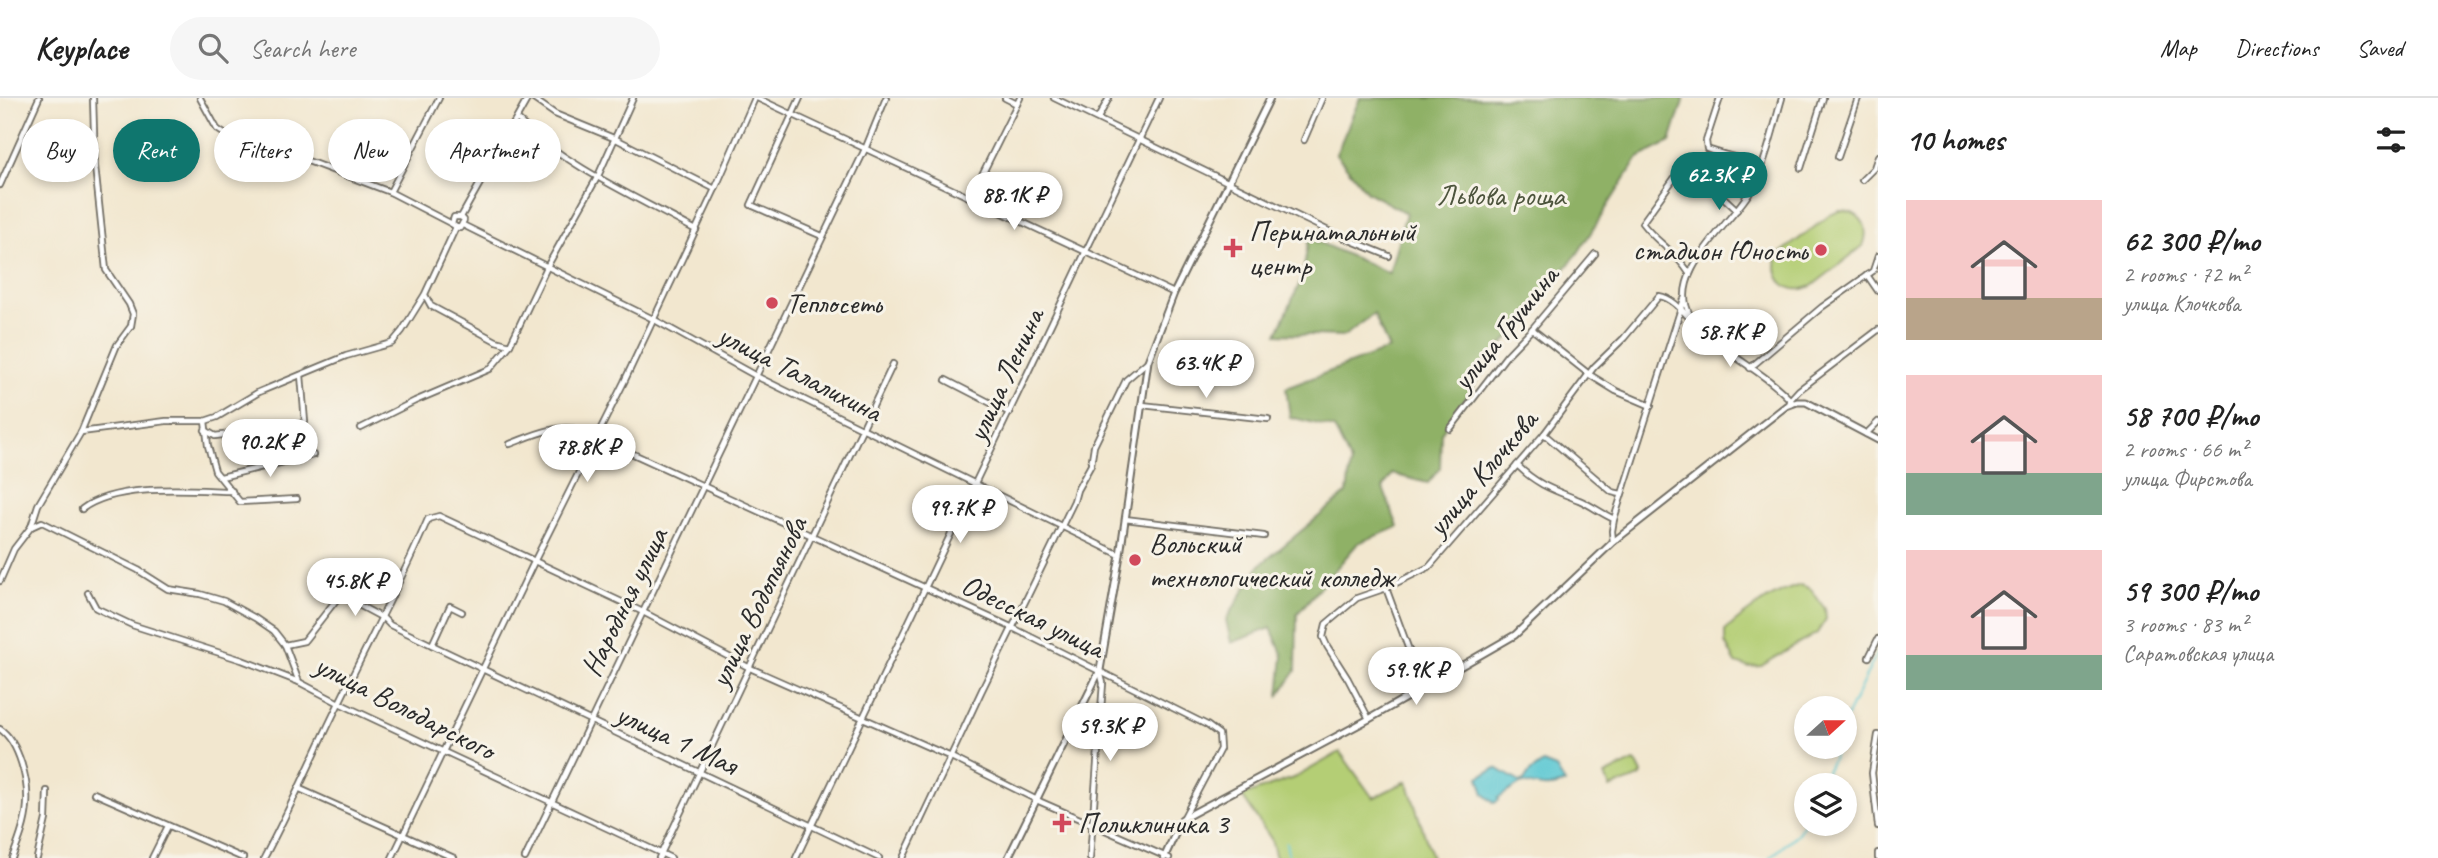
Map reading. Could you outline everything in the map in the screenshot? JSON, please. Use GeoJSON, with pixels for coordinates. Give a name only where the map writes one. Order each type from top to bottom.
{"type":"FeatureCollection","features":[{"type":"Feature","properties":{"kind":"main road"},"geometry":{"type":"LineString","coordinates":[[1008,858],[1100,670],[1120,555],[1148,361],[1174,293],[1270,98]]}},
{"type":"Feature","properties":{"kind":"main road"},"geometry":{"type":"LineString","coordinates":[[1166,857],[1182,819],[1369,719],[1515,635],[1613,542],[1791,401],[1811,404],[1878,440]]}},
{"type":"Feature","properties":{"kind":"street"},"geometry":{"type":"LineString","coordinates":[[0,184],[39,98]]}},
{"type":"Feature","properties":{"kind":"street"},"geometry":{"type":"LineString","coordinates":[[0,581],[13,549],[31,527],[38,505],[81,432],[117,345],[131,326],[133,314],[106,270],[95,166],[93,98]]}},
{"type":"Feature","properties":{"kind":"street"},"geometry":{"type":"LineString","coordinates":[[200,98],[217,129],[232,139],[268,146],[390,192],[454,226],[463,225],[461,217],[481,182]]}},
{"type":"Feature","properties":{"kind":"street"},"geometry":{"type":"LineString","coordinates":[[390,192],[439,98]]}},
{"type":"Feature","properties":{"kind":"street"},"geometry":{"type":"LineString","coordinates":[[517,119],[530,98],[555,114],[616,139],[715,189]]}},
{"type":"Feature","properties":{"kind":"street"},"geometry":{"type":"LineString","coordinates":[[361,428],[490,369],[503,355],[548,265],[598,176],[633,98]]}},
{"type":"Feature","properties":{"kind":"street"},"geometry":{"type":"LineString","coordinates":[[392,858],[696,230],[756,98],[1174,293]]}},
{"type":"Feature","properties":{"kind":"street"},"geometry":{"type":"LineString","coordinates":[[800,98],[751,205],[822,236]]}},
{"type":"Feature","properties":{"kind":"street","name":"Народная улица"},"geometry":{"type":"LineString","coordinates":[[525,858],[866,147],[886,98]]}},
{"type":"Feature","properties":{"kind":"street"},"geometry":{"type":"LineString","coordinates":[[971,197],[1018,101],[1005,98]]}},
{"type":"Feature","properties":{"kind":"street"},"geometry":{"type":"LineString","coordinates":[[1054,98],[1388,257]]}},
{"type":"Feature","properties":{"kind":"street"},"geometry":{"type":"LineString","coordinates":[[1098,118],[1109,98]]}},
{"type":"Feature","properties":{"kind":"street","name":"улица Ленина"},"geometry":{"type":"LineString","coordinates":[[796,858],[1159,98]]}},
{"type":"Feature","properties":{"kind":"street"},"geometry":{"type":"LineString","coordinates":[[1304,140],[1322,98]]}},
{"type":"Feature","properties":{"kind":"street"},"geometry":{"type":"LineString","coordinates":[[1720,98],[1706,141],[1707,149],[1728,157],[1740,157],[1762,166]]}},
{"type":"Feature","properties":{"kind":"street"},"geometry":{"type":"LineString","coordinates":[[1613,542],[1614,519],[1621,494],[1651,406],[1690,273],[1755,183],[1783,98]]}},
{"type":"Feature","properties":{"kind":"street"},"geometry":{"type":"LineString","coordinates":[[1801,168],[1824,98]]}},
{"type":"Feature","properties":{"kind":"street"},"geometry":{"type":"LineString","coordinates":[[1838,157],[1858,98]]}},
{"type":"Feature","properties":{"kind":"street"},"geometry":{"type":"LineString","coordinates":[[561,153],[696,230]]}},
{"type":"Feature","properties":{"kind":"street"},"geometry":{"type":"LineString","coordinates":[[1862,180],[1874,168],[1878,156]]}},
{"type":"Feature","properties":{"kind":"street"},"geometry":{"type":"LineString","coordinates":[[1690,273],[1642,223],[1683,166],[1692,168],[1737,210]]}},
{"type":"Feature","properties":{"kind":"street"},"geometry":{"type":"LineString","coordinates":[[81,432],[166,421],[205,421],[259,392],[346,356],[392,343],[425,294],[454,226],[454,217],[461,217]]}},
{"type":"Feature","properties":{"kind":"street","name":"улица Талалихина"},"geometry":{"type":"LineString","coordinates":[[463,225],[653,319],[756,376],[1120,555]]}},
{"type":"Feature","properties":{"kind":"street","name":"улица Грушина"},"geometry":{"type":"LineString","coordinates":[[1450,429],[1507,355],[1595,254]]}},
{"type":"Feature","properties":{"kind":"street"},"geometry":{"type":"LineString","coordinates":[[1750,368],[1822,307],[1873,271],[1878,256]]}},
{"type":"Feature","properties":{"kind":"street"},"geometry":{"type":"LineString","coordinates":[[1867,275],[1878,291]]}},
{"type":"Feature","properties":{"kind":"street"},"geometry":{"type":"LineString","coordinates":[[425,294],[431,306],[496,341],[510,345]]}},
{"type":"Feature","properties":{"kind":"street","name":"улица Клочкова"},"geometry":{"type":"LineString","coordinates":[[1369,719],[1348,678],[1327,646],[1323,629],[1326,624],[1357,598],[1386,588],[1429,567],[1544,434],[1594,367],[1624,338],[1659,296],[1667,297],[1680,309]]}},
{"type":"Feature","properties":{"kind":"street"},"geometry":{"type":"LineString","coordinates":[[1684,299],[1692,319]]}},
{"type":"Feature","properties":{"kind":"street"},"geometry":{"type":"LineString","coordinates":[[1680,309],[1700,329],[1779,388],[1791,401],[1878,330]]}},
{"type":"Feature","properties":{"kind":"street"},"geometry":{"type":"LineString","coordinates":[[1532,329],[1590,375],[1616,391],[1651,406]]}},
{"type":"Feature","properties":{"kind":"street"},"geometry":{"type":"LineString","coordinates":[[496,341],[503,355]]}},
{"type":"Feature","properties":{"kind":"street"},"geometry":{"type":"LineString","coordinates":[[903,858],[1077,490],[1089,471],[1094,446],[1126,380],[1148,361]]}},
{"type":"Feature","properties":{"kind":"street","name":"улица Водопьянова"},"geometry":{"type":"LineString","coordinates":[[660,856],[893,365]]}},
{"type":"Feature","properties":{"kind":"street"},"geometry":{"type":"LineString","coordinates":[[205,430],[215,436],[293,426],[305,422],[301,375]]}},
{"type":"Feature","properties":{"kind":"street"},"geometry":{"type":"LineString","coordinates":[[946,380],[1010,413]]}},
{"type":"Feature","properties":{"kind":"street"},"geometry":{"type":"LineString","coordinates":[[1142,405],[1268,419]]}},
{"type":"Feature","properties":{"kind":"street"},"geometry":{"type":"LineString","coordinates":[[205,421],[215,471],[240,502],[297,499]]}},
{"type":"Feature","properties":{"kind":"street"},"geometry":{"type":"LineString","coordinates":[[1866,434],[1878,422]]}},
{"type":"Feature","properties":{"kind":"street","name":"Одесская улица"},"geometry":{"type":"LineString","coordinates":[[510,444],[551,429],[568,427],[581,430],[1013,628],[1200,720],[1219,734],[1220,749],[1182,819]]}},
{"type":"Feature","properties":{"kind":"street"},"geometry":{"type":"LineString","coordinates":[[1544,434],[1596,480],[1612,492],[1621,494]]}},
{"type":"Feature","properties":{"kind":"street"},"geometry":{"type":"LineString","coordinates":[[221,477],[313,455]]}},
{"type":"Feature","properties":{"kind":"street"},"geometry":{"type":"LineString","coordinates":[[1517,465],[1532,480],[1614,519]]}},
{"type":"Feature","properties":{"kind":"street"},"geometry":{"type":"LineString","coordinates":[[82,509],[91,502],[109,496],[164,489],[232,491]]}},
{"type":"Feature","properties":{"kind":"street"},"geometry":{"type":"LineString","coordinates":[[264,858],[383,618],[428,519],[439,516],[643,612],[750,668],[951,757],[1036,800],[1166,857]]}},
{"type":"Feature","properties":{"kind":"street"},"geometry":{"type":"LineString","coordinates":[[1125,519],[1264,536]]}},
{"type":"Feature","properties":{"kind":"street","name":"улица Володарского"},"geometry":{"type":"LineString","coordinates":[[31,527],[42,522],[138,570],[168,589],[224,601],[274,631],[285,645],[299,682],[660,856],[671,858]]}},
{"type":"Feature","properties":{"kind":"street"},"geometry":{"type":"LineString","coordinates":[[1386,588],[1423,688]]}},
{"type":"Feature","properties":{"kind":"street"},"geometry":{"type":"LineString","coordinates":[[89,593],[96,608],[132,625],[242,660],[299,682]]}},
{"type":"Feature","properties":{"kind":"street","name":"улица 1 Мая"},"geometry":{"type":"LineString","coordinates":[[285,645],[304,641],[340,595],[383,618],[390,625],[482,670],[879,858]]}},
{"type":"Feature","properties":{"kind":"street"},"geometry":{"type":"LineString","coordinates":[[432,645],[450,606],[461,612]]}},
{"type":"Feature","properties":{"kind":"street"},"geometry":{"type":"LineString","coordinates":[[1869,657],[1878,639]]}},
{"type":"Feature","properties":{"kind":"street"},"geometry":{"type":"LineString","coordinates":[[1090,858],[1103,683],[1100,670]]}},
{"type":"Feature","properties":{"kind":"street"},"geometry":{"type":"LineString","coordinates":[[0,729],[8,736],[20,758],[28,804],[12,858]]}},
{"type":"Feature","properties":{"kind":"street"},"geometry":{"type":"LineString","coordinates":[[1878,735],[1872,773],[1878,826]]}},
{"type":"Feature","properties":{"kind":"street"},"geometry":{"type":"LineString","coordinates":[[300,789],[454,858]]}},
{"type":"Feature","properties":{"kind":"street"},"geometry":{"type":"LineString","coordinates":[[37,858],[46,819],[47,791]]}},
{"type":"Feature","properties":{"kind":"street"},"geometry":{"type":"LineString","coordinates":[[94,793],[243,858]]}},
{"type":"Feature","properties":{"kind":"street"},"geometry":{"type":"LineString","coordinates":[[152,858],[168,826]]}},
{"type":"Feature","properties":{"kind":"green space","name":"Львова роща"},"geometry":{"type":"Polygon","coordinates":[[[1360,98],[1684,98],[1670,142],[1638,158],[1578,253],[1496,353],[1441,433],[1440,468],[1428,483],[1392,474],[1383,488],[1398,527],[1358,543],[1297,614],[1296,671],[1279,695],[1283,656],[1271,628],[1231,643],[1226,620],[1259,566],[1347,493],[1351,463],[1334,428],[1290,417],[1286,388],[1389,349],[1374,314],[1344,336],[1277,334],[1302,278],[1309,238],[1389,273],[1406,213],[1367,192],[1336,154],[1360,98]]]}},
{"type":"Feature","properties":{"kind":"green space","name":"стадион Юность"},"geometry":{"type":"Polygon","coordinates":[[[1839,211],[1853,213],[1862,221],[1866,232],[1863,246],[1812,286],[1795,289],[1783,284],[1777,272],[1778,255],[1839,211]]]}},
{"type":"Feature","properties":{"kind":"green space"},"geometry":{"type":"Polygon","coordinates":[[[1801,585],[1811,589],[1825,609],[1826,619],[1817,633],[1761,666],[1748,667],[1736,663],[1725,643],[1725,631],[1761,604],[1781,592],[1801,585]]]}},
{"type":"Feature","properties":{"kind":"green space"},"geometry":{"type":"Polygon","coordinates":[[[1340,752],[1373,798],[1407,781],[1432,858],[1276,858],[1271,839],[1242,796],[1296,777],[1340,752]]]}},
{"type":"Feature","properties":{"kind":"green space"},"geometry":{"type":"Polygon","coordinates":[[[1634,761],[1642,774],[1640,777],[1610,788],[1605,775],[1634,761]]]}},
{"type":"Feature","properties":{"kind":"water"},"geometry":{"type":"Polygon","coordinates":[[[1543,763],[1556,768],[1565,783],[1539,787],[1522,783],[1494,803],[1484,794],[1479,777],[1496,768],[1520,782],[1543,763]]]}},
{"type":"Feature","properties":{"kind":"waterway"},"geometry":{"type":"LineString","coordinates":[[1856,696],[1878,651]]}},
{"type":"Feature","properties":{"kind":"waterway"},"geometry":{"type":"LineString","coordinates":[[1825,773],[1832,760]]}},
{"type":"Feature","properties":{"kind":"waterway"},"geometry":{"type":"LineString","coordinates":[[1770,858],[1795,836]]}},
{"type":"Feature","properties":{"kind":"waterway"},"geometry":{"type":"LineString","coordinates":[[1286,843],[1289,858]]}},
{"type":"Feature","properties":{"kind":"place","name":"Перинатальный центр"},"geometry":{"type":"Point","coordinates":[1233,248]}},
{"type":"Feature","properties":{"kind":"place","name":"стадион Юность"},"geometry":{"type":"Point","coordinates":[1821,250]}},
{"type":"Feature","properties":{"kind":"place","name":"Теплосеть"},"geometry":{"type":"Point","coordinates":[772,303]}},
{"type":"Feature","properties":{"kind":"place","name":"Вольский технологический колледж"},"geometry":{"type":"Point","coordinates":[1135,560]}},
{"type":"Feature","properties":{"kind":"place","name":"Поликлиника 3"},"geometry":{"type":"Point","coordinates":[1062,823]}}]}
